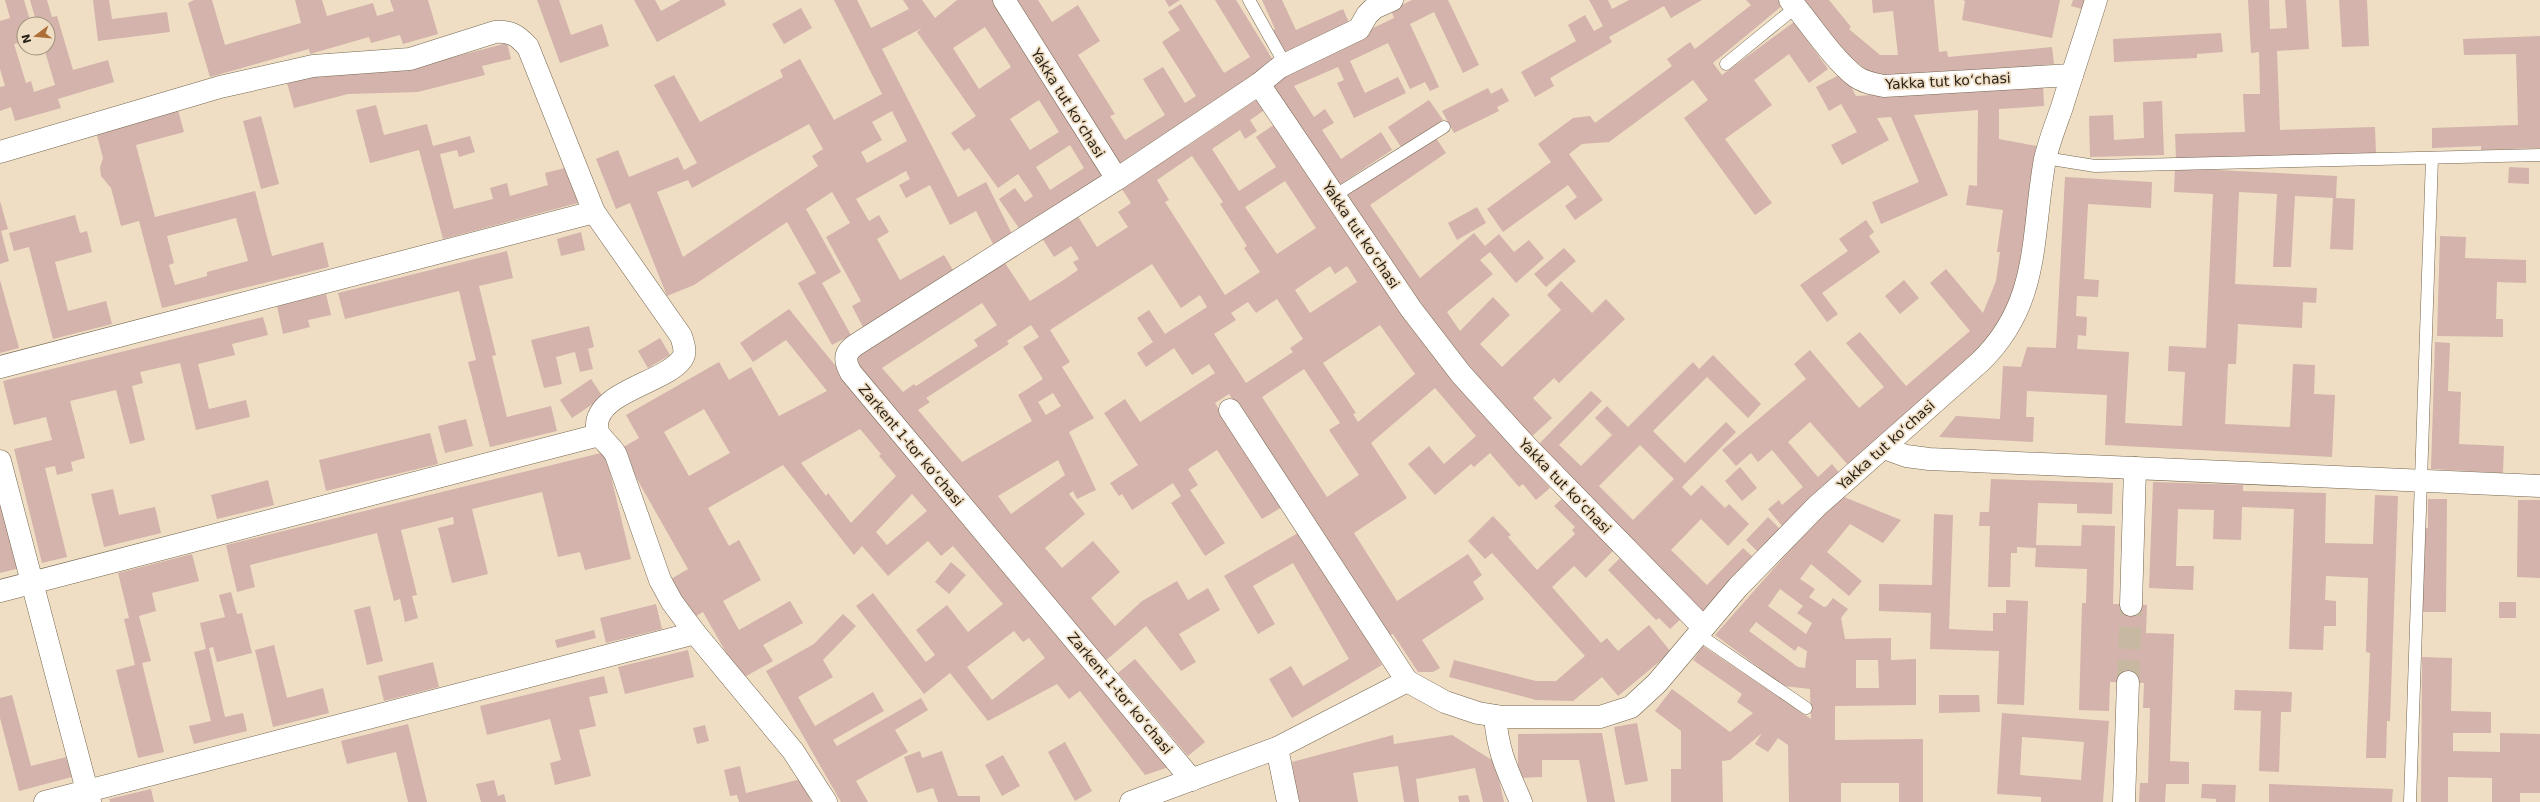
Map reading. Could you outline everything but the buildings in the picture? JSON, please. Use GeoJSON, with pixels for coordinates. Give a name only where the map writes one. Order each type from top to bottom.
{"type":"FeatureCollection","features":[{"type":"Feature","properties":{"kind":"street","name":"Yakka tut koʻchasi"},"geometry":{"type":"LineString","coordinates":[[1004,0],[1117,179]]}},
{"type":"Feature","properties":{"kind":"street"},"geometry":{"type":"LineString","coordinates":[[1117,179],[1259,84],[1286,64],[1354,32],[1363,24],[1367,15],[1374,8],[1392,0]]}},
{"type":"Feature","properties":{"kind":"street","name":"Yakka tut koʻchasi"},"geometry":{"type":"LineString","coordinates":[[1259,84],[1411,310],[1461,374],[1528,448],[1700,631],[1738,587],[1817,506],[1996,347],[2015,317],[2032,259],[2045,158],[2096,0]]}},
{"type":"Feature","properties":{"kind":"street","name":"Yakka tut koʻchasi"},"geometry":{"type":"LineString","coordinates":[[1793,4],[1844,65],[1855,76],[1869,84],[1884,86],[2072,75]]}},
{"type":"Feature","properties":{"kind":"street"},"geometry":{"type":"LineString","coordinates":[[0,152],[220,87],[313,66],[345,62],[388,63],[410,59],[495,32],[508,31],[518,36],[528,47],[594,212],[681,336],[685,349],[682,359],[612,401],[602,410],[597,422],[598,435],[611,445],[616,455],[660,580],[672,602],[793,751],[826,802]]}},
{"type":"Feature","properties":{"kind":"street","name":"Zarkent 1-tor koʻchasi"},"geometry":{"type":"LineString","coordinates":[[1117,179],[849,349],[846,364],[851,373],[1192,780]]}},
{"type":"Feature","properties":{"kind":"street"},"geometry":{"type":"LineString","coordinates":[[0,368],[594,212]]}},
{"type":"Feature","properties":{"kind":"street"},"geometry":{"type":"LineString","coordinates":[[1230,410],[1406,681],[1445,702],[1494,716],[1554,719],[1600,718],[1631,707],[1657,683],[1700,631]]}},
{"type":"Feature","properties":{"kind":"street"},"geometry":{"type":"LineString","coordinates":[[0,590],[598,435]]}},
{"type":"Feature","properties":{"kind":"street"},"geometry":{"type":"LineString","coordinates":[[1884,448],[1906,456],[1929,458],[2540,486]]}},
{"type":"Feature","properties":{"kind":"street"},"geometry":{"type":"LineString","coordinates":[[0,461],[88,797]]}},
{"type":"Feature","properties":{"kind":"street"},"geometry":{"type":"LineString","coordinates":[[2131,605],[2135,468]]}},
{"type":"Feature","properties":{"kind":"street"},"geometry":{"type":"LineString","coordinates":[[45,802],[88,797],[695,632]]}},
{"type":"Feature","properties":{"kind":"street"},"geometry":{"type":"LineString","coordinates":[[1131,802],[1172,795],[1192,780],[1277,748],[1406,681]]}},
{"type":"Feature","properties":{"kind":"street"},"geometry":{"type":"LineString","coordinates":[[2124,802],[2128,682]]}},
{"type":"Feature","properties":{"kind":"street"},"geometry":{"type":"LineString","coordinates":[[1494,716],[1497,744],[1503,763],[1521,802]]}},
{"type":"Feature","properties":{"kind":"street"},"geometry":{"type":"LineString","coordinates":[[1277,748],[1288,802]]}},
{"type":"Feature","properties":{"kind":"lane"},"geometry":{"type":"LineString","coordinates":[[1249,0],[1286,64]]}},
{"type":"Feature","properties":{"kind":"lane"},"geometry":{"type":"LineString","coordinates":[[1726,64],[1793,4]]}},
{"type":"Feature","properties":{"kind":"lane"},"geometry":{"type":"LineString","coordinates":[[1334,196],[1444,127]]}},
{"type":"Feature","properties":{"kind":"lane"},"geometry":{"type":"LineString","coordinates":[[2045,158],[2095,166],[2540,155]]}},
{"type":"Feature","properties":{"kind":"lane"},"geometry":{"type":"LineString","coordinates":[[2410,802],[2432,158]]}},
{"type":"Feature","properties":{"kind":"lane"},"geometry":{"type":"LineString","coordinates":[[1700,631],[1806,708]]}},
{"type":"Feature","properties":{"kind":"tunnel"},"geometry":{"type":"LineString","coordinates":[[2128,682],[2131,605]]}}]}
